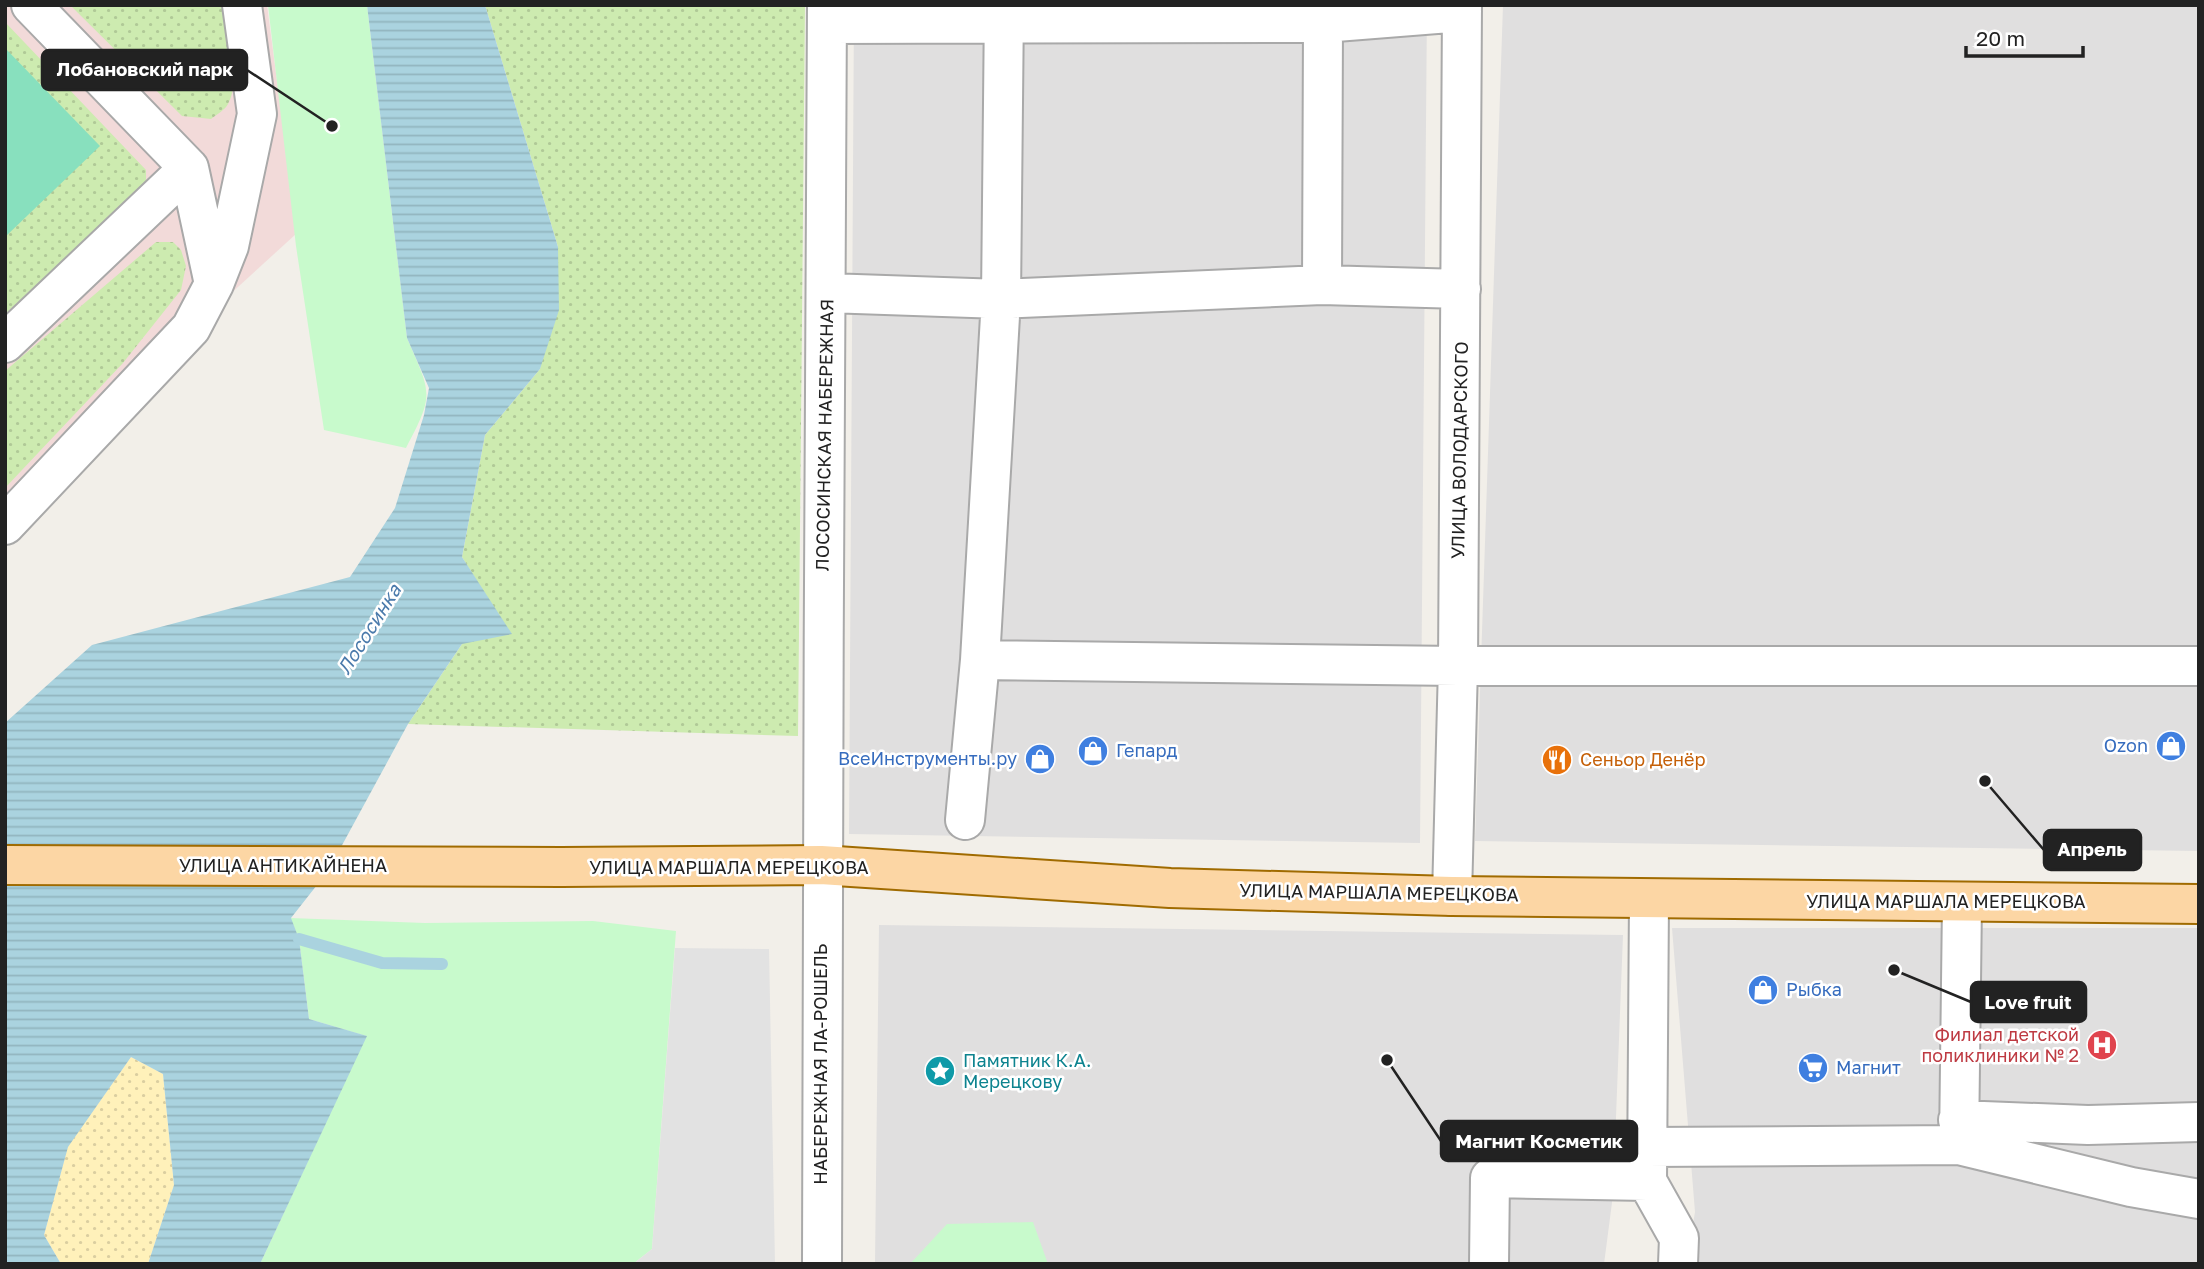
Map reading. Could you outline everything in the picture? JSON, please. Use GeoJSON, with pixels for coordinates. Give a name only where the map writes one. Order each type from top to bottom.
{"type":"FeatureCollection","features":[{"type":"Feature","properties":{"kind":"main road","name":"УЛИЦА АНТИКАЙНЕНА"},"geometry":{"type":"LineString","coordinates":[[5,865],[561,867]]}},
{"type":"Feature","properties":{"kind":"main road","name":"УЛИЦА МАРШАЛА МЕРЕЦКОВА"},"geometry":{"type":"LineString","coordinates":[[561,867],[821,865],[1170,888],[1452,896],[2199,904]]}},
{"type":"Feature","properties":{"kind":"street"},"geometry":{"type":"LineString","coordinates":[[31,5],[189,168],[214,284]]}},
{"type":"Feature","properties":{"kind":"street"},"geometry":{"type":"LineString","coordinates":[[5,524],[191,328],[214,284],[229,246],[257,114],[242,5]]}},
{"type":"Feature","properties":{"kind":"street"},"geometry":{"type":"LineString","coordinates":[[827,15],[1004,15],[1323,23],[1462,9]]}},
{"type":"Feature","properties":{"kind":"street","name":"УЛИЦА ВОЛОДАРСКОГО"},"geometry":{"type":"LineString","coordinates":[[1452,896],[1458,666],[1462,9]]}},
{"type":"Feature","properties":{"kind":"street","name":"ЛОСОСИНСКАЯ НАБЕРЕЖНАЯ"},"geometry":{"type":"LineString","coordinates":[[821,865],[827,15]]}},
{"type":"Feature","properties":{"kind":"street"},"geometry":{"type":"LineString","coordinates":[[965,820],[980,660],[1001,299],[1004,15]]}},
{"type":"Feature","properties":{"kind":"street"},"geometry":{"type":"LineString","coordinates":[[1322,285],[1323,23]]}},
{"type":"Feature","properties":{"kind":"street"},"geometry":{"type":"LineString","coordinates":[[5,343],[189,168]]}},
{"type":"Feature","properties":{"kind":"street"},"geometry":{"type":"LineString","coordinates":[[827,293],[1001,299],[1322,285],[1461,289]]}},
{"type":"Feature","properties":{"kind":"street"},"geometry":{"type":"LineString","coordinates":[[980,660],[1458,666],[2199,666]]}},
{"type":"Feature","properties":{"kind":"street","name":"НАБЕРЕЖНАЯ ЛА-РОШЕЛЬ"},"geometry":{"type":"LineString","coordinates":[[821,865],[822,1264]]}},
{"type":"Feature","properties":{"kind":"street"},"geometry":{"type":"LineString","coordinates":[[1649,899],[1647,1164],[1679,1238],[1678,1264]]}},
{"type":"Feature","properties":{"kind":"street"},"geometry":{"type":"LineString","coordinates":[[1959,1133],[1962,902]]}},
{"type":"Feature","properties":{"kind":"street"},"geometry":{"type":"LineString","coordinates":[[1489,1264],[1490,1178],[1959,1133],[2199,1122]]}},
{"type":"Feature","properties":{"kind":"street"},"geometry":{"type":"LineString","coordinates":[[1959,1133],[2131,1187],[2199,1199]]}},
{"type":"Feature","properties":{"kind":"shaded area"},"geometry":{"type":"Polygon","coordinates":[[[5,5],[267,5],[297,233],[5,500],[5,5]]]}},
{"type":"Feature","properties":{"kind":"shaded area"},"geometry":{"type":"Polygon","coordinates":[[[854,5],[1427,5],[1420,843],[849,834],[854,5]]]}},
{"type":"Feature","properties":{"kind":"shaded area"},"geometry":{"type":"Polygon","coordinates":[[[1503,5],[2199,5],[2199,851],[1475,841],[1503,5]]]}},
{"type":"Feature","properties":{"kind":"shaded area"},"geometry":{"type":"Polygon","coordinates":[[[879,925],[1623,935],[1613,1195],[1604,1264],[875,1264],[879,925]]]}},
{"type":"Feature","properties":{"kind":"shaded area"},"geometry":{"type":"Polygon","coordinates":[[[1672,928],[2199,928],[2199,1264],[1686,1264],[1695,1212],[1672,928]]]}},
{"type":"Feature","properties":{"kind":"shaded area"},"geometry":{"type":"Polygon","coordinates":[[[675,948],[769,949],[775,1264],[633,1264],[652,1249],[675,948]]]}},
{"type":"Feature","properties":{"kind":"green space"},"geometry":{"type":"Polygon","coordinates":[[[70,5],[224,5],[234,69],[232,93],[227,106],[211,119],[182,116],[70,5]]]}},
{"type":"Feature","properties":{"kind":"green space"},"geometry":{"type":"Polygon","coordinates":[[[268,5],[367,5],[407,338],[421,371],[426,393],[422,415],[406,448],[324,430],[296,246],[268,5]]]}},
{"type":"Feature","properties":{"kind":"green space"},"geometry":{"type":"Polygon","coordinates":[[[485,5],[805,5],[798,736],[408,724],[462,644],[475,578],[462,557],[485,435],[540,369],[558,247],[485,5]]]}},
{"type":"Feature","properties":{"kind":"green space"},"geometry":{"type":"Polygon","coordinates":[[[5,22],[146,170],[146,180],[139,191],[5,314],[5,22]]]}},
{"type":"Feature","properties":{"kind":"green space"},"geometry":{"type":"Polygon","coordinates":[[[5,48],[100,146],[5,237],[5,48]]]}},
{"type":"Feature","properties":{"kind":"green space"},"geometry":{"type":"Polygon","coordinates":[[[156,242],[173,242],[181,250],[186,266],[181,290],[123,363],[5,488],[5,371],[156,242]]]}},
{"type":"Feature","properties":{"kind":"green space"},"geometry":{"type":"Polygon","coordinates":[[[290,918],[425,923],[593,921],[676,931],[652,1249],[633,1264],[260,1264],[366,1036],[309,1019],[299,939],[290,918]]]}},
{"type":"Feature","properties":{"kind":"green space"},"geometry":{"type":"Polygon","coordinates":[[[1033,1222],[1048,1264],[910,1264],[947,1224],[1033,1222]]]}},
{"type":"Feature","properties":{"kind":"sand"},"geometry":{"type":"Polygon","coordinates":[[[131,1057],[163,1074],[174,1185],[148,1264],[61,1264],[44,1235],[68,1146],[131,1057]]]}},
{"type":"Feature","properties":{"kind":"water","name":"Лососинка"},"geometry":{"type":"Polygon","coordinates":[[[367,5],[485,5],[558,247],[559,310],[540,369],[485,435],[462,557],[512,634],[462,644],[408,724],[328,871],[291,918],[299,939],[309,1019],[367,1036],[260,1264],[148,1264],[174,1185],[163,1074],[131,1057],[68,1147],[44,1235],[61,1264],[5,1264],[5,723],[92,645],[350,577],[395,508],[424,415],[429,388],[407,338],[367,5]]]}},
{"type":"Feature","properties":{"kind":"waterway"},"geometry":{"type":"LineString","coordinates":[[299,939],[382,963],[442,964]]}},
{"type":"Feature","properties":{"kind":"place","name":"Лобановский парк"},"geometry":{"type":"Point","coordinates":[332,126]}},
{"type":"Feature","properties":{"kind":"place","name":"Ozon"},"geometry":{"type":"Point","coordinates":[2171,746]}},
{"type":"Feature","properties":{"kind":"place","name":"Гепард"},"geometry":{"type":"Point","coordinates":[1093,751]}},
{"type":"Feature","properties":{"kind":"place","name":"ВсеИнструменты.ру"},"geometry":{"type":"Point","coordinates":[1040,759]}},
{"type":"Feature","properties":{"kind":"place","name":"Сеньор Денёр"},"geometry":{"type":"Point","coordinates":[1557,760]}},
{"type":"Feature","properties":{"kind":"place","name":"Апрель"},"geometry":{"type":"Point","coordinates":[1985,781]}},
{"type":"Feature","properties":{"kind":"place","name":"Love fruit"},"geometry":{"type":"Point","coordinates":[1894,970]}},
{"type":"Feature","properties":{"kind":"place","name":"Рыбка"},"geometry":{"type":"Point","coordinates":[1763,990]}},
{"type":"Feature","properties":{"kind":"place","name":"Филиал детской поликлиники № 2"},"geometry":{"type":"Point","coordinates":[2102,1045]}},
{"type":"Feature","properties":{"kind":"place","name":"Магнит Косметик"},"geometry":{"type":"Point","coordinates":[1387,1060]}},
{"type":"Feature","properties":{"kind":"place","name":"Магнит"},"geometry":{"type":"Point","coordinates":[1813,1068]}},
{"type":"Feature","properties":{"kind":"place","name":"Памятник К.А. Мерецкову"},"geometry":{"type":"Point","coordinates":[940,1071]}}]}
